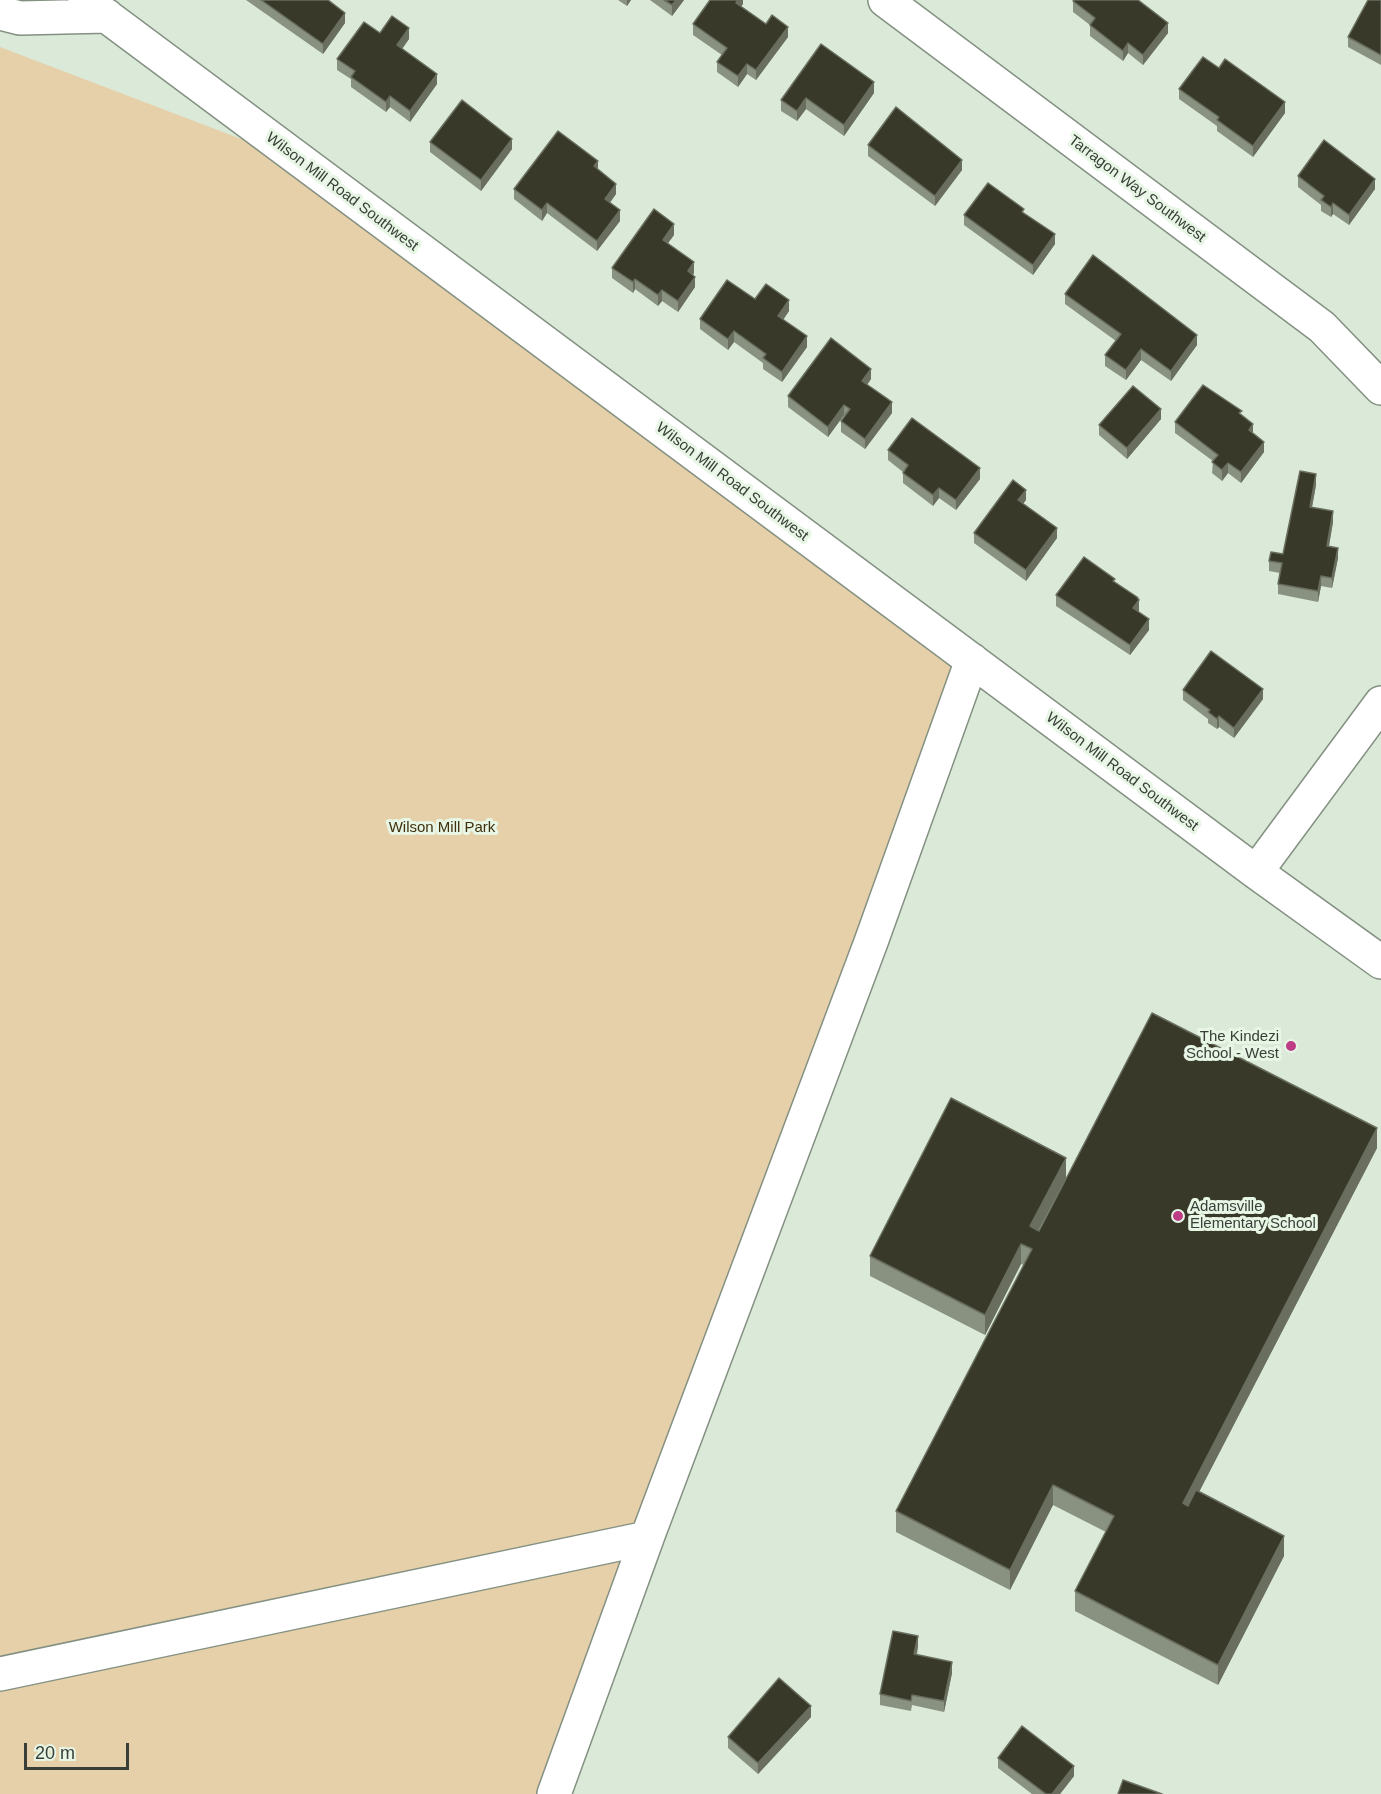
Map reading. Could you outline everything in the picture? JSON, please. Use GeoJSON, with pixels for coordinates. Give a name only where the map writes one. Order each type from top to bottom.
{"type":"FeatureCollection","features":[{"type":"Feature","properties":{"kind":"street","name":"Tarragon Way Southwest"},"geometry":{"type":"LineString","coordinates":[[885,0],[1322,327],[1381,388]]}},
{"type":"Feature","properties":{"kind":"street"},"geometry":{"type":"LineString","coordinates":[[0,14],[20,18],[96,8]]}},
{"type":"Feature","properties":{"kind":"street","name":"Wilson Mill Road Southwest"},"geometry":{"type":"LineString","coordinates":[[96,8],[1256,872],[1381,962]]}},
{"type":"Feature","properties":{"kind":"street"},"geometry":{"type":"LineString","coordinates":[[554,1794],[647,1538],[871,942],[972,660]]}},
{"type":"Feature","properties":{"kind":"street"},"geometry":{"type":"LineString","coordinates":[[1256,872],[1381,703]]}},
{"type":"Feature","properties":{"kind":"street"},"geometry":{"type":"LineString","coordinates":[[0,1674],[647,1538]]}},
{"type":"Feature","properties":{"kind":"green space","name":"Wilson Mill Park"},"geometry":{"type":"Polygon","coordinates":[[[0,47],[291,158],[986,667],[562,1794],[0,1794],[0,47]]]}},
{"type":"Feature","properties":{"kind":"building"},"geometry":{"type":"Polygon","coordinates":[[[261,0],[328,0],[345,13],[323,44],[261,0]]]}},
{"type":"Feature","properties":{"kind":"building"},"geometry":{"type":"Polygon","coordinates":[[[664,0],[676,0],[672,5],[664,0]]]}},
{"type":"Feature","properties":{"kind":"building"},"geometry":{"type":"Polygon","coordinates":[[[710,0],[738,0],[736,3],[766,24],[772,15],[788,27],[756,70],[747,64],[738,76],[717,62],[727,48],[693,24],[710,0]]]}},
{"type":"Feature","properties":{"kind":"building"},"geometry":{"type":"Polygon","coordinates":[[[1074,0],[1138,0],[1168,23],[1143,55],[1128,43],[1123,51],[1090,25],[1095,18],[1074,0]]]}},
{"type":"Feature","properties":{"kind":"building"},"geometry":{"type":"Polygon","coordinates":[[[1368,0],[1381,0],[1381,55],[1348,37],[1368,0]]]}},
{"type":"Feature","properties":{"kind":"building"},"geometry":{"type":"Polygon","coordinates":[[[392,16],[409,28],[397,45],[437,74],[410,111],[390,96],[386,102],[351,77],[355,71],[337,59],[364,22],[380,33],[392,16]]]}},
{"type":"Feature","properties":{"kind":"building"},"geometry":{"type":"Polygon","coordinates":[[[821,44],[874,82],[844,125],[806,98],[797,111],[781,100],[821,44]]]}},
{"type":"Feature","properties":{"kind":"building"},"geometry":{"type":"Polygon","coordinates":[[[1203,57],[1219,68],[1225,59],[1285,102],[1253,146],[1217,120],[1219,117],[1179,89],[1203,57]]]}},
{"type":"Feature","properties":{"kind":"building"},"geometry":{"type":"Polygon","coordinates":[[[462,100],[512,139],[481,180],[430,142],[462,100]]]}},
{"type":"Feature","properties":{"kind":"building"},"geometry":{"type":"Polygon","coordinates":[[[896,107],[962,160],[935,196],[868,145],[896,107]]]}},
{"type":"Feature","properties":{"kind":"building"},"geometry":{"type":"Polygon","coordinates":[[[558,131],[598,161],[594,166],[616,184],[605,199],[620,210],[597,241],[547,203],[542,210],[514,189],[558,131]]]}},
{"type":"Feature","properties":{"kind":"building"},"geometry":{"type":"Polygon","coordinates":[[[1324,140],[1375,179],[1349,215],[1333,203],[1331,207],[1321,200],[1324,196],[1298,176],[1324,140]]]}},
{"type":"Feature","properties":{"kind":"building"},"geometry":{"type":"Polygon","coordinates":[[[988,183],[1024,209],[1022,212],[1055,234],[1033,265],[964,215],[988,183]]]}},
{"type":"Feature","properties":{"kind":"building"},"geometry":{"type":"Polygon","coordinates":[[[654,209],[674,224],[663,240],[694,262],[688,271],[695,277],[678,301],[662,290],[658,295],[635,279],[633,282],[612,268],[654,209]]]}},
{"type":"Feature","properties":{"kind":"building"},"geometry":{"type":"Polygon","coordinates":[[[1093,255],[1197,335],[1171,371],[1141,349],[1126,370],[1105,355],[1121,334],[1065,294],[1093,255]]]}},
{"type":"Feature","properties":{"kind":"building"},"geometry":{"type":"Polygon","coordinates":[[[727,280],[755,299],[766,284],[789,300],[778,316],[807,336],[782,372],[763,358],[766,354],[734,331],[728,339],[700,319],[727,280]]]}},
{"type":"Feature","properties":{"kind":"building"},"geometry":{"type":"Polygon","coordinates":[[[831,338],[871,369],[862,381],[892,402],[865,439],[841,421],[850,409],[844,405],[828,427],[788,396],[831,338]]]}},
{"type":"Feature","properties":{"kind":"building"},"geometry":{"type":"Polygon","coordinates":[[[1203,385],[1242,411],[1239,413],[1253,424],[1249,430],[1264,442],[1241,472],[1228,463],[1222,470],[1212,462],[1218,455],[1175,422],[1203,385]]]}},
{"type":"Feature","properties":{"kind":"building"},"geometry":{"type":"Polygon","coordinates":[[[1133,386],[1161,409],[1127,448],[1099,425],[1133,386]]]}},
{"type":"Feature","properties":{"kind":"building"},"geometry":{"type":"Polygon","coordinates":[[[912,418],[980,468],[956,500],[939,488],[933,495],[903,473],[908,465],[888,450],[912,418]]]}},
{"type":"Feature","properties":{"kind":"building"},"geometry":{"type":"Polygon","coordinates":[[[1300,471],[1316,474],[1310,507],[1333,511],[1327,546],[1338,548],[1332,578],[1321,576],[1318,591],[1278,584],[1282,563],[1269,561],[1271,552],[1283,554],[1300,471]]]}},
{"type":"Feature","properties":{"kind":"building"},"geometry":{"type":"Polygon","coordinates":[[[1013,480],[1026,490],[1018,500],[1057,528],[1026,570],[974,533],[1013,480]]]}},
{"type":"Feature","properties":{"kind":"building"},"geometry":{"type":"Polygon","coordinates":[[[1084,557],[1137,597],[1139,600],[1133,608],[1149,619],[1130,645],[1056,595],[1084,557]]]}},
{"type":"Feature","properties":{"kind":"building"},"geometry":{"type":"Polygon","coordinates":[[[1211,651],[1263,689],[1234,728],[1219,716],[1217,719],[1208,712],[1210,710],[1183,690],[1211,651]]]}},
{"type":"Feature","properties":{"kind":"building"},"geometry":{"type":"Polygon","coordinates":[[[1152,1013],[1377,1128],[1183,1503],[1188,1506],[1196,1490],[1284,1536],[1218,1665],[1075,1591],[1114,1516],[1053,1485],[1010,1570],[896,1511],[1032,1249],[1021,1244],[985,1315],[870,1256],[951,1098],[1066,1158],[1030,1226],[1039,1231],[1152,1013]]]}},
{"type":"Feature","properties":{"kind":"building"},"geometry":{"type":"Polygon","coordinates":[[[893,1631],[918,1636],[914,1654],[952,1662],[944,1701],[912,1695],[911,1701],[880,1694],[893,1631]]]}},
{"type":"Feature","properties":{"kind":"building"},"geometry":{"type":"Polygon","coordinates":[[[779,1678],[811,1706],[758,1763],[728,1737],[779,1678]]]}},
{"type":"Feature","properties":{"kind":"building"},"geometry":{"type":"Polygon","coordinates":[[[1022,1726],[1074,1766],[1052,1794],[1046,1794],[998,1758],[1022,1726]]]}},
{"type":"Feature","properties":{"kind":"building"},"geometry":{"type":"Polygon","coordinates":[[[1123,1780],[1162,1794],[1118,1794],[1123,1780]]]}},
{"type":"Feature","properties":{"kind":"place","name":"The Kindezi School - West"},"geometry":{"type":"Point","coordinates":[1291,1046]}},
{"type":"Feature","properties":{"kind":"place","name":"Adamsville Elementary School"},"geometry":{"type":"Point","coordinates":[1178,1216]}}]}
